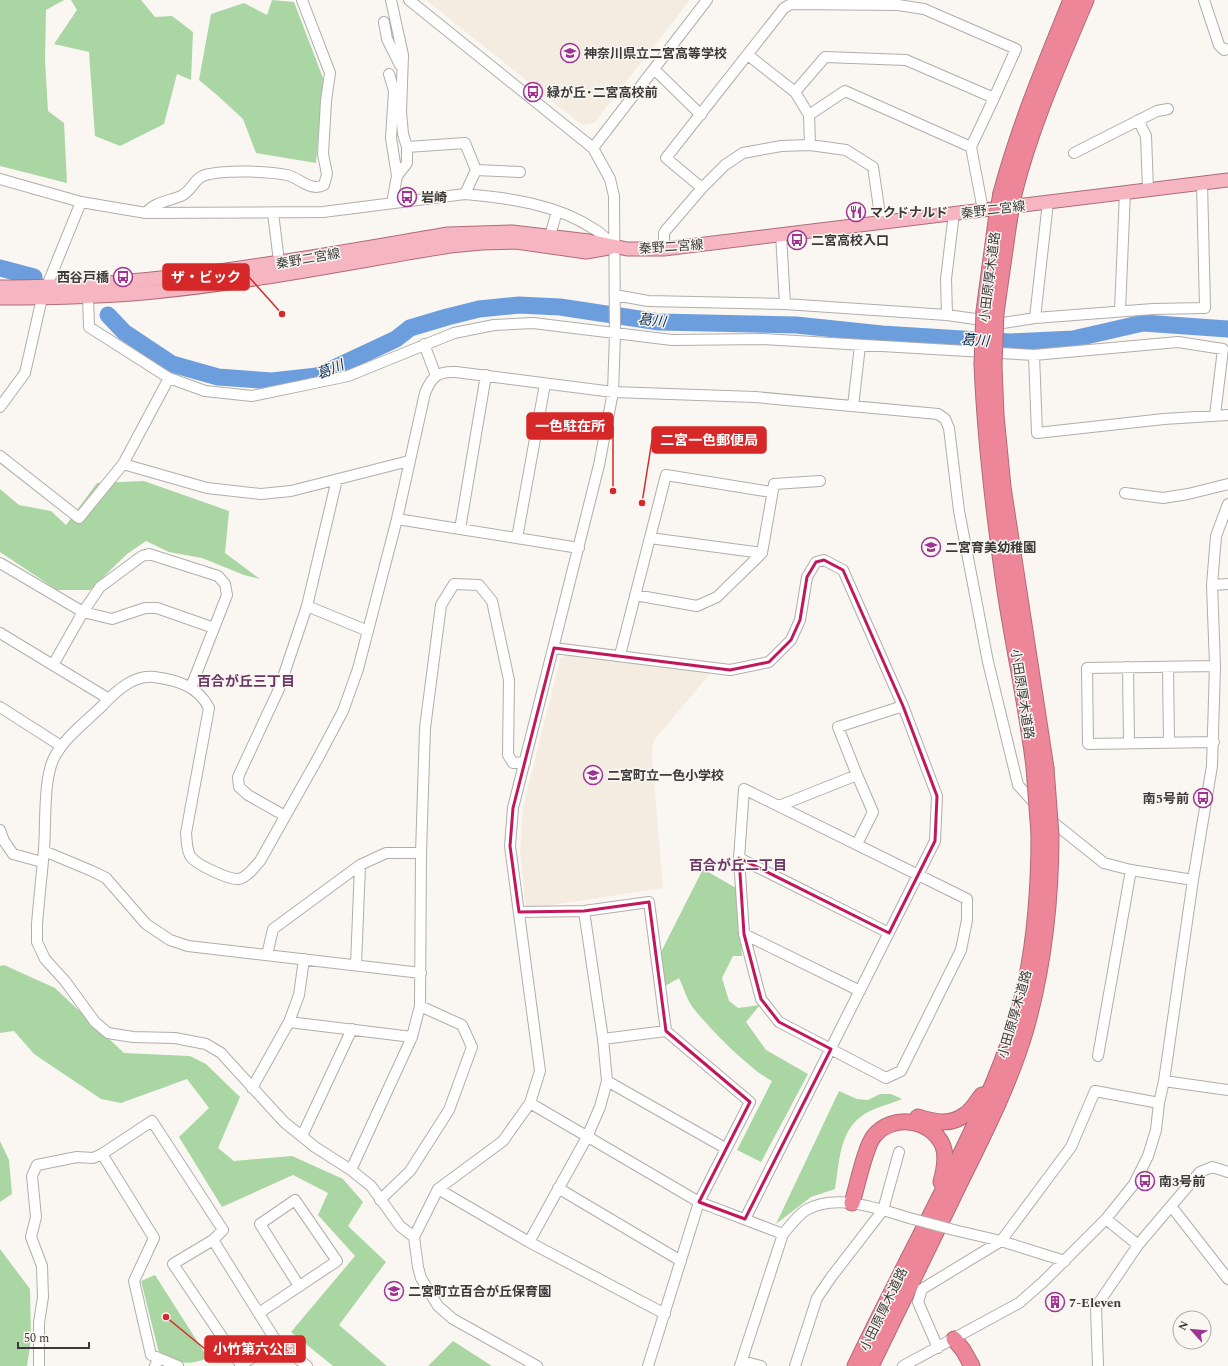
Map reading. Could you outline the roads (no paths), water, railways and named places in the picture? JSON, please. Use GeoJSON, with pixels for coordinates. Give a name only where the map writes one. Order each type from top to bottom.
{"type":"FeatureCollection","features":[{"type":"Feature","properties":{"kind":"highway","name":"小田原厚木道路"},"geometry":{"type":"LineString","coordinates":[[871,1366],[1002,1094],[1025,1030],[1037,984],[1046,933],[1051,882],[1045,834],[1040,767],[1003,487],[996,415],[988,365],[990,312],[1013,150],[1030,100],[1071,0]]}},
{"type":"Feature","properties":{"kind":"highway","name":"小田原厚木道路"},"geometry":{"type":"LineString","coordinates":[[1008,193],[1040,109],[1086,0]]}},
{"type":"Feature","properties":{"kind":"highway","name":"小田原厚木道路"},"geometry":{"type":"LineString","coordinates":[[855,1366],[932,1212],[993,1084],[1014,1028],[1026,981],[1034,932],[1045,834]]}},
{"type":"Feature","properties":{"kind":"highway"},"geometry":{"type":"LineString","coordinates":[[852,1203],[855,1170],[859,1151],[864,1139],[881,1121],[893,1115],[906,1114],[944,1123],[954,1121],[966,1114],[993,1084]]}},
{"type":"Feature","properties":{"kind":"highway"},"geometry":{"type":"LineString","coordinates":[[852,1203],[867,1148],[873,1137],[882,1128],[904,1121],[927,1128],[936,1136],[943,1146],[945,1159],[944,1173],[932,1212]]}},
{"type":"Feature","properties":{"kind":"highway"},"geometry":{"type":"LineString","coordinates":[[879,1366],[895,1321],[918,1268]]}},
{"type":"Feature","properties":{"kind":"highway"},"geometry":{"type":"LineString","coordinates":[[954,1339],[961,1366]]}},
{"type":"Feature","properties":{"kind":"highway"},"geometry":{"type":"LineString","coordinates":[[954,1339],[963,1350],[972,1366]]}},
{"type":"Feature","properties":{"kind":"main road","name":"秦野二宮線"},"geometry":{"type":"LineString","coordinates":[[0,287],[88,296],[154,292],[280,269],[448,234],[512,232],[589,241],[615,247],[633,249],[664,249],[1228,180]]}},
{"type":"Feature","properties":{"kind":"main road","name":"秦野二宮線"},"geometry":{"type":"LineString","coordinates":[[0,298],[44,291],[280,269],[482,242],[516,242],[586,252],[615,247]]}},
{"type":"Feature","properties":{"kind":"street"},"geometry":{"type":"LineString","coordinates":[[146,213],[150,208],[160,203],[183,195],[197,178],[209,174],[277,174],[292,177],[311,186],[316,187],[324,184],[327,174],[323,154],[326,101],[330,73],[302,0]]}},
{"type":"Feature","properties":{"kind":"street"},"geometry":{"type":"LineString","coordinates":[[391,0],[403,55],[401,112],[403,134],[407,147],[407,164],[397,176]]}},
{"type":"Feature","properties":{"kind":"street"},"geometry":{"type":"LineString","coordinates":[[409,0],[593,148],[610,179],[614,196],[615,331],[613,392],[599,464],[514,808],[510,846],[540,1071],[530,1103],[503,1141],[438,1189],[414,1237],[421,1278],[438,1306],[453,1320],[537,1366]]}},
{"type":"Feature","properties":{"kind":"street"},"geometry":{"type":"LineString","coordinates":[[593,148],[655,70],[707,0]]}},
{"type":"Feature","properties":{"kind":"street"},"geometry":{"type":"LineString","coordinates":[[1204,0],[1219,45],[1224,50],[1228,49]]}},
{"type":"Feature","properties":{"kind":"street"},"geometry":{"type":"LineString","coordinates":[[702,188],[666,158],[784,8],[791,4],[898,5],[924,8],[1016,49],[971,147],[983,210]]}},
{"type":"Feature","properties":{"kind":"street"},"geometry":{"type":"LineString","coordinates":[[384,22],[387,39],[396,55],[402,73]]}},
{"type":"Feature","properties":{"kind":"street"},"geometry":{"type":"LineString","coordinates":[[748,55],[795,92],[809,115],[810,145]]}},
{"type":"Feature","properties":{"kind":"street"},"geometry":{"type":"LineString","coordinates":[[795,92],[824,58],[906,60],[994,98]]}},
{"type":"Feature","properties":{"kind":"street"},"geometry":{"type":"LineString","coordinates":[[655,70],[702,114]]}},
{"type":"Feature","properties":{"kind":"street"},"geometry":{"type":"LineString","coordinates":[[389,74],[394,91],[391,138],[397,176],[392,203]]}},
{"type":"Feature","properties":{"kind":"street"},"geometry":{"type":"LineString","coordinates":[[809,115],[846,92],[971,147]]}},
{"type":"Feature","properties":{"kind":"street"},"geometry":{"type":"LineString","coordinates":[[1074,153],[1157,110],[1168,109]]}},
{"type":"Feature","properties":{"kind":"street"},"geometry":{"type":"LineString","coordinates":[[1138,120],[1146,136],[1148,189]]}},
{"type":"Feature","properties":{"kind":"street"},"geometry":{"type":"LineString","coordinates":[[407,147],[465,143],[476,170],[465,194]]}},
{"type":"Feature","properties":{"kind":"street"},"geometry":{"type":"LineString","coordinates":[[664,249],[664,233],[702,188],[725,165],[743,153],[781,146],[810,145],[846,150],[873,167],[881,222]]}},
{"type":"Feature","properties":{"kind":"street"},"geometry":{"type":"LineString","coordinates":[[476,170],[520,172]]}},
{"type":"Feature","properties":{"kind":"street"},"geometry":{"type":"LineString","coordinates":[[0,179],[81,202],[146,213],[323,212],[465,194],[535,204],[557,211],[595,229],[615,247]]}},
{"type":"Feature","properties":{"kind":"street"},"geometry":{"type":"LineString","coordinates":[[615,300],[785,304],[947,315],[1003,323],[1035,318],[1153,308],[1204,308],[1202,183]]}},
{"type":"Feature","properties":{"kind":"street"},"geometry":{"type":"LineString","coordinates":[[1120,311],[1125,192]]}},
{"type":"Feature","properties":{"kind":"street"},"geometry":{"type":"LineString","coordinates":[[0,407],[25,373],[44,291],[81,202]]}},
{"type":"Feature","properties":{"kind":"street"},"geometry":{"type":"LineString","coordinates":[[1035,318],[1048,202]]}},
{"type":"Feature","properties":{"kind":"street"},"geometry":{"type":"LineString","coordinates":[[550,236],[557,211]]}},
{"type":"Feature","properties":{"kind":"street"},"geometry":{"type":"LineString","coordinates":[[273,213],[280,269]]}},
{"type":"Feature","properties":{"kind":"street"},"geometry":{"type":"LineString","coordinates":[[947,315],[946,279],[954,213]]}},
{"type":"Feature","properties":{"kind":"street"},"geometry":{"type":"LineString","coordinates":[[781,234],[785,304]]}},
{"type":"Feature","properties":{"kind":"street"},"geometry":{"type":"LineString","coordinates":[[88,296],[89,327],[169,378],[205,391],[252,396],[348,376],[454,333],[494,325],[533,323],[615,331],[672,340],[762,339],[1034,356],[1178,342],[1223,349],[1215,415]]}},
{"type":"Feature","properties":{"kind":"street"},"geometry":{"type":"LineString","coordinates":[[424,344],[436,376]]}},
{"type":"Feature","properties":{"kind":"street"},"geometry":{"type":"LineString","coordinates":[[853,406],[860,346]]}},
{"type":"Feature","properties":{"kind":"street"},"geometry":{"type":"LineString","coordinates":[[1034,356],[1037,433],[1215,415],[1228,415]]}},
{"type":"Feature","properties":{"kind":"street"},"geometry":{"type":"LineString","coordinates":[[414,1237],[400,1226],[371,1186],[284,1122],[221,1053],[206,1044],[175,1038],[133,1037],[108,1032],[95,1022],[65,981],[45,959],[37,942],[37,924],[44,851],[49,770],[62,746],[109,699],[131,682],[149,676],[168,679],[191,687],[199,693],[209,708],[186,833],[187,847],[191,857],[198,863],[218,873],[240,879],[247,875],[260,861],[343,711],[358,669],[397,519],[409,461],[426,393],[429,384],[436,376],[446,371],[613,392],[755,397],[938,414],[945,419],[949,428],[958,511],[988,662],[1018,785],[1052,821],[1097,859],[1111,866],[1193,880]]}},
{"type":"Feature","properties":{"kind":"street"},"geometry":{"type":"LineString","coordinates":[[460,529],[486,375]]}},
{"type":"Feature","properties":{"kind":"street"},"geometry":{"type":"LineString","coordinates":[[0,456],[79,518],[123,464],[169,378]]}},
{"type":"Feature","properties":{"kind":"street"},"geometry":{"type":"LineString","coordinates":[[517,538],[545,384]]}},
{"type":"Feature","properties":{"kind":"street"},"geometry":{"type":"LineString","coordinates":[[123,464],[207,488],[261,494],[291,491],[409,461]]}},
{"type":"Feature","properties":{"kind":"street"},"geometry":{"type":"LineString","coordinates":[[620,655],[666,476],[771,492]]}},
{"type":"Feature","properties":{"kind":"street"},"geometry":{"type":"LineString","coordinates":[[285,816],[248,795],[239,787],[238,778],[279,689],[307,606],[337,479]]}},
{"type":"Feature","properties":{"kind":"street"},"geometry":{"type":"LineString","coordinates":[[635,595],[697,606],[717,597],[762,553],[771,492],[774,484],[820,481]]}},
{"type":"Feature","properties":{"kind":"street"},"geometry":{"type":"LineString","coordinates":[[1125,493],[1163,498],[1188,494],[1228,484]]}},
{"type":"Feature","properties":{"kind":"street"},"geometry":{"type":"LineString","coordinates":[[904,1366],[1019,1303],[1065,1261],[1106,1219],[1134,1184],[1148,1156],[1156,1130],[1158,1103],[1164,1081],[1193,880],[1212,766],[1214,742],[1215,666],[1212,585],[1216,536],[1228,504]]}},
{"type":"Feature","properties":{"kind":"street"},"geometry":{"type":"LineString","coordinates":[[397,519],[579,548]]}},
{"type":"Feature","properties":{"kind":"street"},"geometry":{"type":"LineString","coordinates":[[650,538],[762,553]]}},
{"type":"Feature","properties":{"kind":"street"},"geometry":{"type":"LineString","coordinates":[[53,665],[82,612],[100,587],[142,556],[149,554],[218,576],[225,584],[227,595],[191,687]]}},
{"type":"Feature","properties":{"kind":"street"},"geometry":{"type":"LineString","coordinates":[[554,648],[620,655],[730,670],[769,662],[792,640],[800,620],[806,577],[816,562],[824,560],[843,570],[903,706],[937,796],[935,841],[745,1219]]}},
{"type":"Feature","properties":{"kind":"street"},"geometry":{"type":"LineString","coordinates":[[0,563],[82,612],[112,619],[145,608],[157,608],[214,628]]}},
{"type":"Feature","properties":{"kind":"street"},"geometry":{"type":"LineString","coordinates":[[351,1170],[412,1037],[420,1006],[421,853],[425,728],[441,605],[454,584],[479,585],[492,601],[509,680],[508,754],[513,763],[525,762]]}},
{"type":"Feature","properties":{"kind":"street"},"geometry":{"type":"LineString","coordinates":[[1212,585],[1228,584]]}},
{"type":"Feature","properties":{"kind":"street"},"geometry":{"type":"LineString","coordinates":[[307,606],[368,630]]}},
{"type":"Feature","properties":{"kind":"street"},"geometry":{"type":"LineString","coordinates":[[0,633],[109,699]]}},
{"type":"Feature","properties":{"kind":"street"},"geometry":{"type":"LineString","coordinates":[[1214,742],[1088,744],[1087,668],[1215,666]]}},
{"type":"Feature","properties":{"kind":"street"},"geometry":{"type":"LineString","coordinates":[[1168,667],[1169,742]]}},
{"type":"Feature","properties":{"kind":"street"},"geometry":{"type":"LineString","coordinates":[[1128,668],[1129,743]]}},
{"type":"Feature","properties":{"kind":"street"},"geometry":{"type":"LineString","coordinates":[[856,844],[873,812],[838,727],[903,706]]}},
{"type":"Feature","properties":{"kind":"street"},"geometry":{"type":"LineString","coordinates":[[0,707],[62,746]]}},
{"type":"Feature","properties":{"kind":"street"},"geometry":{"type":"LineString","coordinates":[[779,806],[857,775]]}},
{"type":"Feature","properties":{"kind":"street"},"geometry":{"type":"LineString","coordinates":[[744,789],[918,875],[967,899],[967,920],[961,950],[901,1071],[886,1078],[779,1022],[761,999],[744,934],[739,858],[744,789]]}},
{"type":"Feature","properties":{"kind":"street"},"geometry":{"type":"LineString","coordinates":[[0,830],[4,841],[13,854],[42,862]]}},
{"type":"Feature","properties":{"kind":"street"},"geometry":{"type":"LineString","coordinates":[[44,851],[106,878],[146,924],[170,940],[188,946],[421,973]]}},
{"type":"Feature","properties":{"kind":"street"},"geometry":{"type":"LineString","coordinates":[[267,955],[273,929],[360,865],[386,853],[421,853]]}},
{"type":"Feature","properties":{"kind":"street"},"geometry":{"type":"LineString","coordinates":[[739,858],[889,933]]}},
{"type":"Feature","properties":{"kind":"street"},"geometry":{"type":"LineString","coordinates":[[356,965],[360,865]]}},
{"type":"Feature","properties":{"kind":"street"},"geometry":{"type":"LineString","coordinates":[[1098,1056],[1131,870]]}},
{"type":"Feature","properties":{"kind":"street"},"geometry":{"type":"LineString","coordinates":[[519,912],[584,911],[649,902],[666,1031],[750,1102],[725,1148],[699,1202],[648,1366]]}},
{"type":"Feature","properties":{"kind":"street"},"geometry":{"type":"LineString","coordinates":[[529,1242],[586,1137],[600,1107],[606,1081],[603,1039],[584,911]]}},
{"type":"Feature","properties":{"kind":"street"},"geometry":{"type":"LineString","coordinates":[[744,934],[860,991]]}},
{"type":"Feature","properties":{"kind":"street"},"geometry":{"type":"LineString","coordinates":[[252,1088],[289,1022],[299,995],[304,959]]}},
{"type":"Feature","properties":{"kind":"street"},"geometry":{"type":"LineString","coordinates":[[380,1200],[410,1171],[449,1110],[472,1047],[462,1025],[420,1006]]}},
{"type":"Feature","properties":{"kind":"street"},"geometry":{"type":"LineString","coordinates":[[289,1022],[412,1037]]}},
{"type":"Feature","properties":{"kind":"street"},"geometry":{"type":"LineString","coordinates":[[302,1136],[352,1029]]}},
{"type":"Feature","properties":{"kind":"street"},"geometry":{"type":"LineString","coordinates":[[603,1039],[666,1031]]}},
{"type":"Feature","properties":{"kind":"street"},"geometry":{"type":"LineString","coordinates":[[606,1081],[725,1148]]}},
{"type":"Feature","properties":{"kind":"street"},"geometry":{"type":"LineString","coordinates":[[1164,1081],[1228,1090]]}},
{"type":"Feature","properties":{"kind":"street"},"geometry":{"type":"LineString","coordinates":[[938,1348],[918,1302],[922,1289],[1001,1241],[1071,1147],[1095,1091],[1158,1103]]}},
{"type":"Feature","properties":{"kind":"street"},"geometry":{"type":"LineString","coordinates":[[530,1103],[699,1202],[783,1234]]}},
{"type":"Feature","properties":{"kind":"street"},"geometry":{"type":"LineString","coordinates":[[39,1366],[39,1323],[43,1297],[42,1266],[31,1237],[36,1217],[32,1176],[37,1165],[77,1157],[93,1158],[102,1154],[152,1121],[223,1230],[213,1240],[173,1264],[240,1366],[276,1341]]}},
{"type":"Feature","properties":{"kind":"street"},"geometry":{"type":"LineString","coordinates":[[795,1366],[818,1298],[832,1276],[883,1210],[900,1152]]}},
{"type":"Feature","properties":{"kind":"street"},"geometry":{"type":"LineString","coordinates":[[102,1154],[154,1238],[134,1282],[151,1355],[157,1362],[178,1366]]}},
{"type":"Feature","properties":{"kind":"street"},"geometry":{"type":"LineString","coordinates":[[1098,1366],[1096,1307],[1138,1245],[1200,1172],[1212,1168],[1228,1172]]}},
{"type":"Feature","properties":{"kind":"street"},"geometry":{"type":"LineString","coordinates":[[558,1188],[681,1261]]}},
{"type":"Feature","properties":{"kind":"street"},"geometry":{"type":"LineString","coordinates":[[438,1189],[529,1242],[664,1314]]}},
{"type":"Feature","properties":{"kind":"street"},"geometry":{"type":"LineString","coordinates":[[259,1313],[300,1286],[337,1261],[295,1200],[260,1224],[300,1286]]}},
{"type":"Feature","properties":{"kind":"street"},"geometry":{"type":"LineString","coordinates":[[761,1366],[741,1363],[783,1234],[800,1215],[818,1205],[830,1202],[852,1203],[883,1210],[954,1230],[1001,1241],[1065,1261]]}},
{"type":"Feature","properties":{"kind":"street"},"geometry":{"type":"LineString","coordinates":[[1171,1206],[1228,1279]]}},
{"type":"Feature","properties":{"kind":"street"},"geometry":{"type":"LineString","coordinates":[[1106,1219],[1138,1245]]}},
{"type":"Feature","properties":{"kind":"street"},"geometry":{"type":"LineString","coordinates":[[213,1240],[276,1341],[307,1366]]}},
{"type":"Feature","properties":{"kind":"waterway","name":"葛川"},"geometry":{"type":"LineString","coordinates":[[0,268],[34,277]]}},
{"type":"Feature","properties":{"kind":"waterway","name":"葛川"},"geometry":{"type":"LineString","coordinates":[[108,315],[124,332],[172,364],[218,377],[272,381],[317,376],[396,339],[410,328],[479,309],[519,305],[560,307],[659,322],[796,325],[882,334],[1010,342],[1073,339],[1143,323],[1228,329]]}},
{"type":"Feature","properties":{"kind":"place","name":"神奈川県立二宮高等学校"},"geometry":{"type":"Point","coordinates":[570,53]}},
{"type":"Feature","properties":{"kind":"place","name":"緑が丘･二宮高校前"},"geometry":{"type":"Point","coordinates":[533,92]}},
{"type":"Feature","properties":{"kind":"place","name":"岩崎"},"geometry":{"type":"Point","coordinates":[407,197]}},
{"type":"Feature","properties":{"kind":"place","name":"マクドナルド"},"geometry":{"type":"Point","coordinates":[856,212]}},
{"type":"Feature","properties":{"kind":"place","name":"二宮高校入口"},"geometry":{"type":"Point","coordinates":[797,240]}},
{"type":"Feature","properties":{"kind":"place","name":"西谷戸橋"},"geometry":{"type":"Point","coordinates":[123,277]}},
{"type":"Feature","properties":{"kind":"place","name":"ザ・ビック"},"geometry":{"type":"Point","coordinates":[282,314]}},
{"type":"Feature","properties":{"kind":"place","name":"一色駐在所"},"geometry":{"type":"Point","coordinates":[613,491]}},
{"type":"Feature","properties":{"kind":"place","name":"二宮一色郵便局"},"geometry":{"type":"Point","coordinates":[642,503]}},
{"type":"Feature","properties":{"kind":"place","name":"二宮育美幼稚園"},"geometry":{"type":"Point","coordinates":[931,547]}},
{"type":"Feature","properties":{"kind":"place","name":"二宮町立一色小学校"},"geometry":{"type":"Point","coordinates":[593,775]}},
{"type":"Feature","properties":{"kind":"place","name":"南5号前"},"geometry":{"type":"Point","coordinates":[1203,798]}},
{"type":"Feature","properties":{"kind":"place","name":"南3号前"},"geometry":{"type":"Point","coordinates":[1145,1181]}},
{"type":"Feature","properties":{"kind":"place","name":"二宮町立百合が丘保育園"},"geometry":{"type":"Point","coordinates":[394,1291]}},
{"type":"Feature","properties":{"kind":"place","name":"7-Eleven"},"geometry":{"type":"Point","coordinates":[1055,1302]}},
{"type":"Feature","properties":{"kind":"place","name":"小竹第六公園"},"geometry":{"type":"Point","coordinates":[166,1317]}},
{"type":"Feature","properties":{"kind":"district","name":"百合が丘三丁目"},"geometry":{"type":"Point","coordinates":[246,681]}},
{"type":"Feature","properties":{"kind":"district","name":"百合が丘二丁目"},"geometry":{"type":"Point","coordinates":[738,865]}}]}
